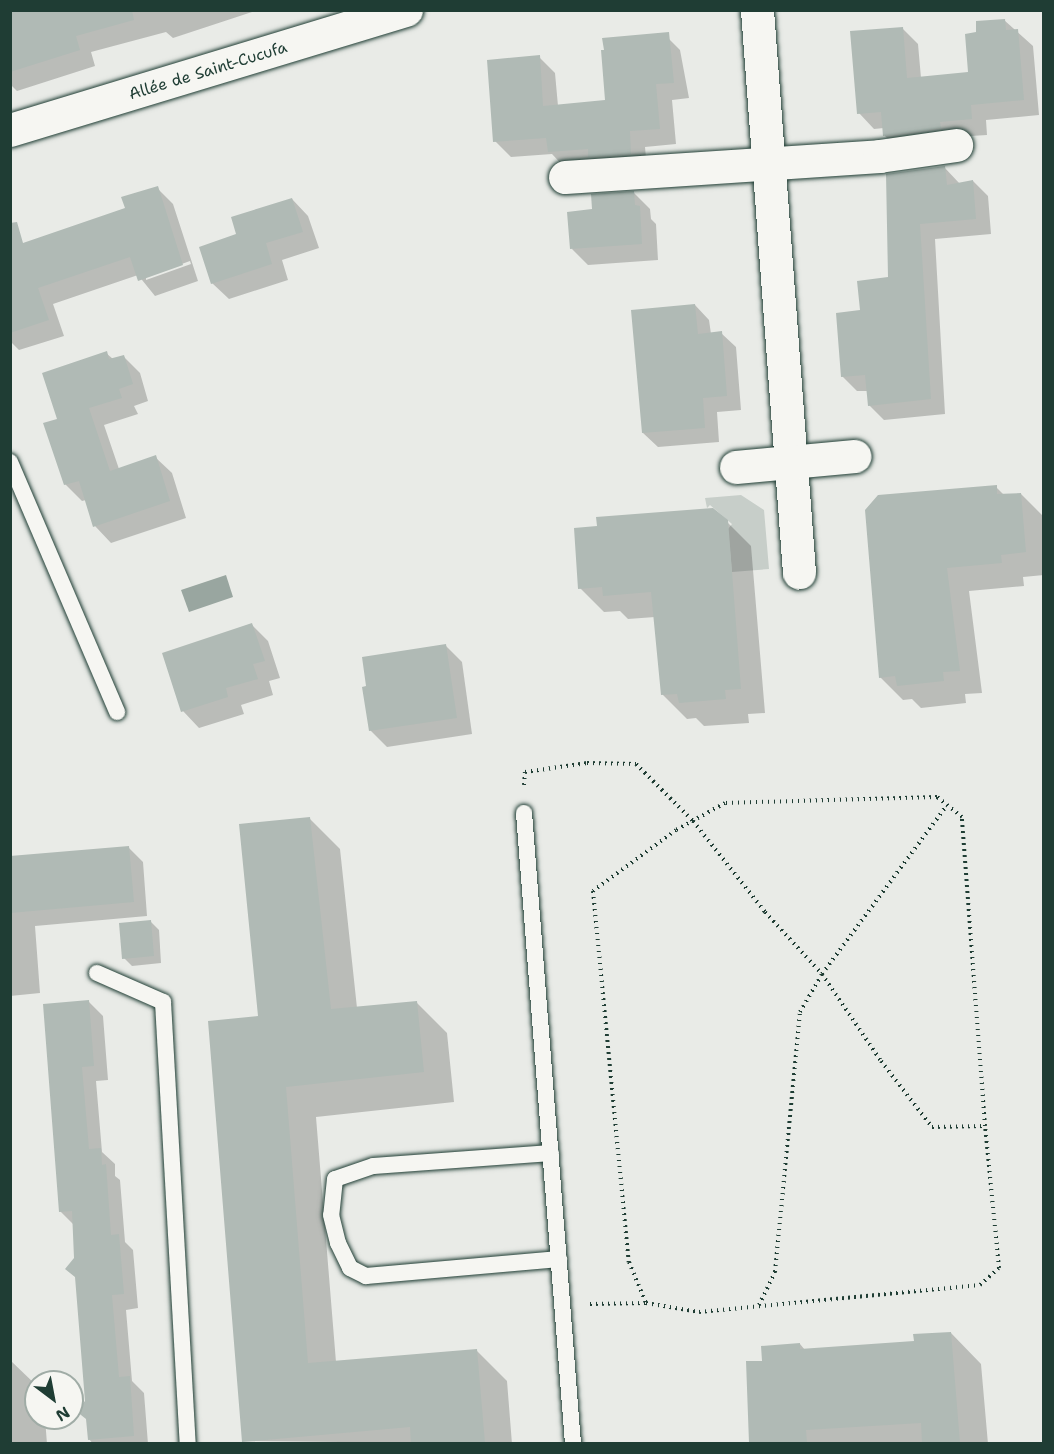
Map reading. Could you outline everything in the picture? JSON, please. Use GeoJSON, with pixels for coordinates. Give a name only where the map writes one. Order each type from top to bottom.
{"type":"FeatureCollection","features":[{"type":"Feature","properties":{"kind":"street","name":"Allée de Saint-Cucufa"},"geometry":{"type":"LineString","coordinates":[[10,130],[347,16],[406,10]]}},
{"type":"Feature","properties":{"kind":"street"},"geometry":{"type":"LineString","coordinates":[[757,10],[800,572]]}},
{"type":"Feature","properties":{"kind":"street"},"geometry":{"type":"LineString","coordinates":[[565,177],[879,156],[956,146]]}},
{"type":"Feature","properties":{"kind":"street"},"geometry":{"type":"LineString","coordinates":[[736,467],[854,456]]}},
{"type":"Feature","properties":{"kind":"lane"},"geometry":{"type":"LineString","coordinates":[[10,462],[117,712]]}},
{"type":"Feature","properties":{"kind":"lane"},"geometry":{"type":"LineString","coordinates":[[524,813],[573,1443]]}},
{"type":"Feature","properties":{"kind":"lane"},"geometry":{"type":"LineString","coordinates":[[97,973],[163,1002],[188,1443]]}},
{"type":"Feature","properties":{"kind":"lane"},"geometry":{"type":"LineString","coordinates":[[551,1153],[373,1166],[335,1179],[331,1215],[338,1243],[350,1268],[366,1276],[559,1259]]}},
{"type":"Feature","properties":{"kind":"path"},"geometry":{"type":"LineString","coordinates":[[524,813],[525,772],[587,763],[636,764],[693,821],[765,912],[822,974],[881,1061],[932,1127],[985,1126]]}},
{"type":"Feature","properties":{"kind":"path"},"geometry":{"type":"LineString","coordinates":[[563,1304],[646,1304],[699,1312],[980,1285],[999,1268],[985,1126],[962,817],[937,797],[725,803],[676,830],[593,891],[629,1262],[646,1304]]}},
{"type":"Feature","properties":{"kind":"path"},"geometry":{"type":"LineString","coordinates":[[759,1305],[774,1272],[800,1012],[822,974],[947,805]]}},
{"type":"Feature","properties":{"kind":"shaded area"},"geometry":{"type":"Polygon","coordinates":[[[741,495],[764,510],[769,569],[732,572],[728,529],[732,524],[710,505],[707,508],[705,498],[741,495]]]}},
{"type":"Feature","properties":{"kind":"shaded area"},"geometry":{"type":"Polygon","coordinates":[[[226,575],[233,597],[189,612],[181,590],[226,575]]]}},
{"type":"Feature","properties":{"kind":"building"},"geometry":{"type":"Polygon","coordinates":[[[10,10],[132,10],[134,20],[76,36],[80,50],[10,72],[10,10]]]}},
{"type":"Feature","properties":{"kind":"building"},"geometry":{"type":"Polygon","coordinates":[[[1005,19],[1006,30],[1018,29],[1024,100],[971,105],[972,119],[940,122],[941,128],[883,136],[881,112],[857,114],[850,31],[903,27],[907,78],[968,72],[965,34],[976,32],[976,21],[1005,19]]]}},
{"type":"Feature","properties":{"kind":"building"},"geometry":{"type":"Polygon","coordinates":[[[669,32],[674,83],[656,84],[660,129],[630,131],[631,154],[588,157],[588,149],[548,152],[546,138],[493,142],[487,60],[540,55],[543,106],[605,100],[602,38],[669,32]]]}},
{"type":"Feature","properties":{"kind":"building"},"geometry":{"type":"Polygon","coordinates":[[[945,166],[947,185],[973,180],[976,219],[920,224],[931,399],[868,406],[865,375],[841,377],[836,313],[860,310],[857,281],[888,277],[886,174],[945,166]]]}},
{"type":"Feature","properties":{"kind":"building"},"geometry":{"type":"Polygon","coordinates":[[[158,186],[183,265],[138,281],[130,257],[38,288],[49,320],[10,333],[10,223],[17,222],[23,243],[125,208],[121,197],[158,186]]]}},
{"type":"Feature","properties":{"kind":"building"},"geometry":{"type":"Polygon","coordinates":[[[634,191],[635,205],[640,206],[642,244],[570,249],[567,212],[592,209],[591,194],[634,191]]]}},
{"type":"Feature","properties":{"kind":"building"},"geometry":{"type":"Polygon","coordinates":[[[292,198],[303,232],[266,243],[272,264],[211,284],[199,247],[236,234],[231,217],[292,198]]]}},
{"type":"Feature","properties":{"kind":"building"},"geometry":{"type":"Polygon","coordinates":[[[695,304],[698,334],[722,331],[727,396],[703,398],[705,428],[642,433],[631,310],[695,304]]]}},
{"type":"Feature","properties":{"kind":"building"},"geometry":{"type":"Polygon","coordinates":[[[107,351],[109,359],[124,355],[133,384],[119,389],[122,398],[89,408],[110,471],[156,455],[170,501],[93,527],[79,481],[64,485],[43,423],[57,419],[42,373],[107,351]]]}},
{"type":"Feature","properties":{"kind":"building"},"geometry":{"type":"Polygon","coordinates":[[[997,485],[997,494],[1021,493],[1026,552],[1001,555],[1002,563],[947,568],[960,671],[943,672],[944,681],[897,686],[895,676],[879,678],[865,510],[878,495],[997,485]]]}},
{"type":"Feature","properties":{"kind":"building"},"geometry":{"type":"Polygon","coordinates":[[[713,508],[728,520],[741,689],[725,690],[726,699],[679,703],[677,694],[661,695],[651,592],[603,596],[602,587],[578,589],[574,528],[597,526],[596,517],[713,508]]]}},
{"type":"Feature","properties":{"kind":"building"},"geometry":{"type":"Polygon","coordinates":[[[252,623],[265,661],[253,664],[258,679],[226,688],[228,697],[181,712],[162,653],[252,623]]]}},
{"type":"Feature","properties":{"kind":"building"},"geometry":{"type":"Polygon","coordinates":[[[446,644],[457,718],[369,731],[362,687],[366,686],[362,657],[446,644]]]}},
{"type":"Feature","properties":{"kind":"building"},"geometry":{"type":"Polygon","coordinates":[[[310,817],[331,1009],[417,1001],[424,1072],[286,1087],[308,1363],[477,1349],[485,1443],[411,1443],[410,1427],[242,1442],[208,1021],[258,1016],[239,824],[310,817]]]}},
{"type":"Feature","properties":{"kind":"building"},"geometry":{"type":"Polygon","coordinates":[[[129,846],[134,902],[10,913],[10,856],[129,846]]]}},
{"type":"Feature","properties":{"kind":"building"},"geometry":{"type":"Polygon","coordinates":[[[151,920],[154,956],[122,959],[119,923],[151,920]]]}},
{"type":"Feature","properties":{"kind":"building"},"geometry":{"type":"Polygon","coordinates":[[[89,1000],[94,1066],[82,1067],[89,1149],[101,1148],[102,1165],[106,1164],[111,1235],[119,1234],[124,1294],[112,1295],[119,1377],[130,1376],[134,1436],[88,1440],[84,1417],[84,1370],[75,1277],[65,1269],[74,1258],[72,1211],[59,1212],[43,1004],[89,1000]]]}},
{"type":"Feature","properties":{"kind":"building"},"geometry":{"type":"Polygon","coordinates":[[[951,1332],[960,1443],[922,1443],[921,1423],[806,1430],[807,1443],[749,1443],[746,1361],[762,1361],[761,1346],[800,1343],[800,1349],[914,1341],[913,1334],[951,1332]]]}}]}
